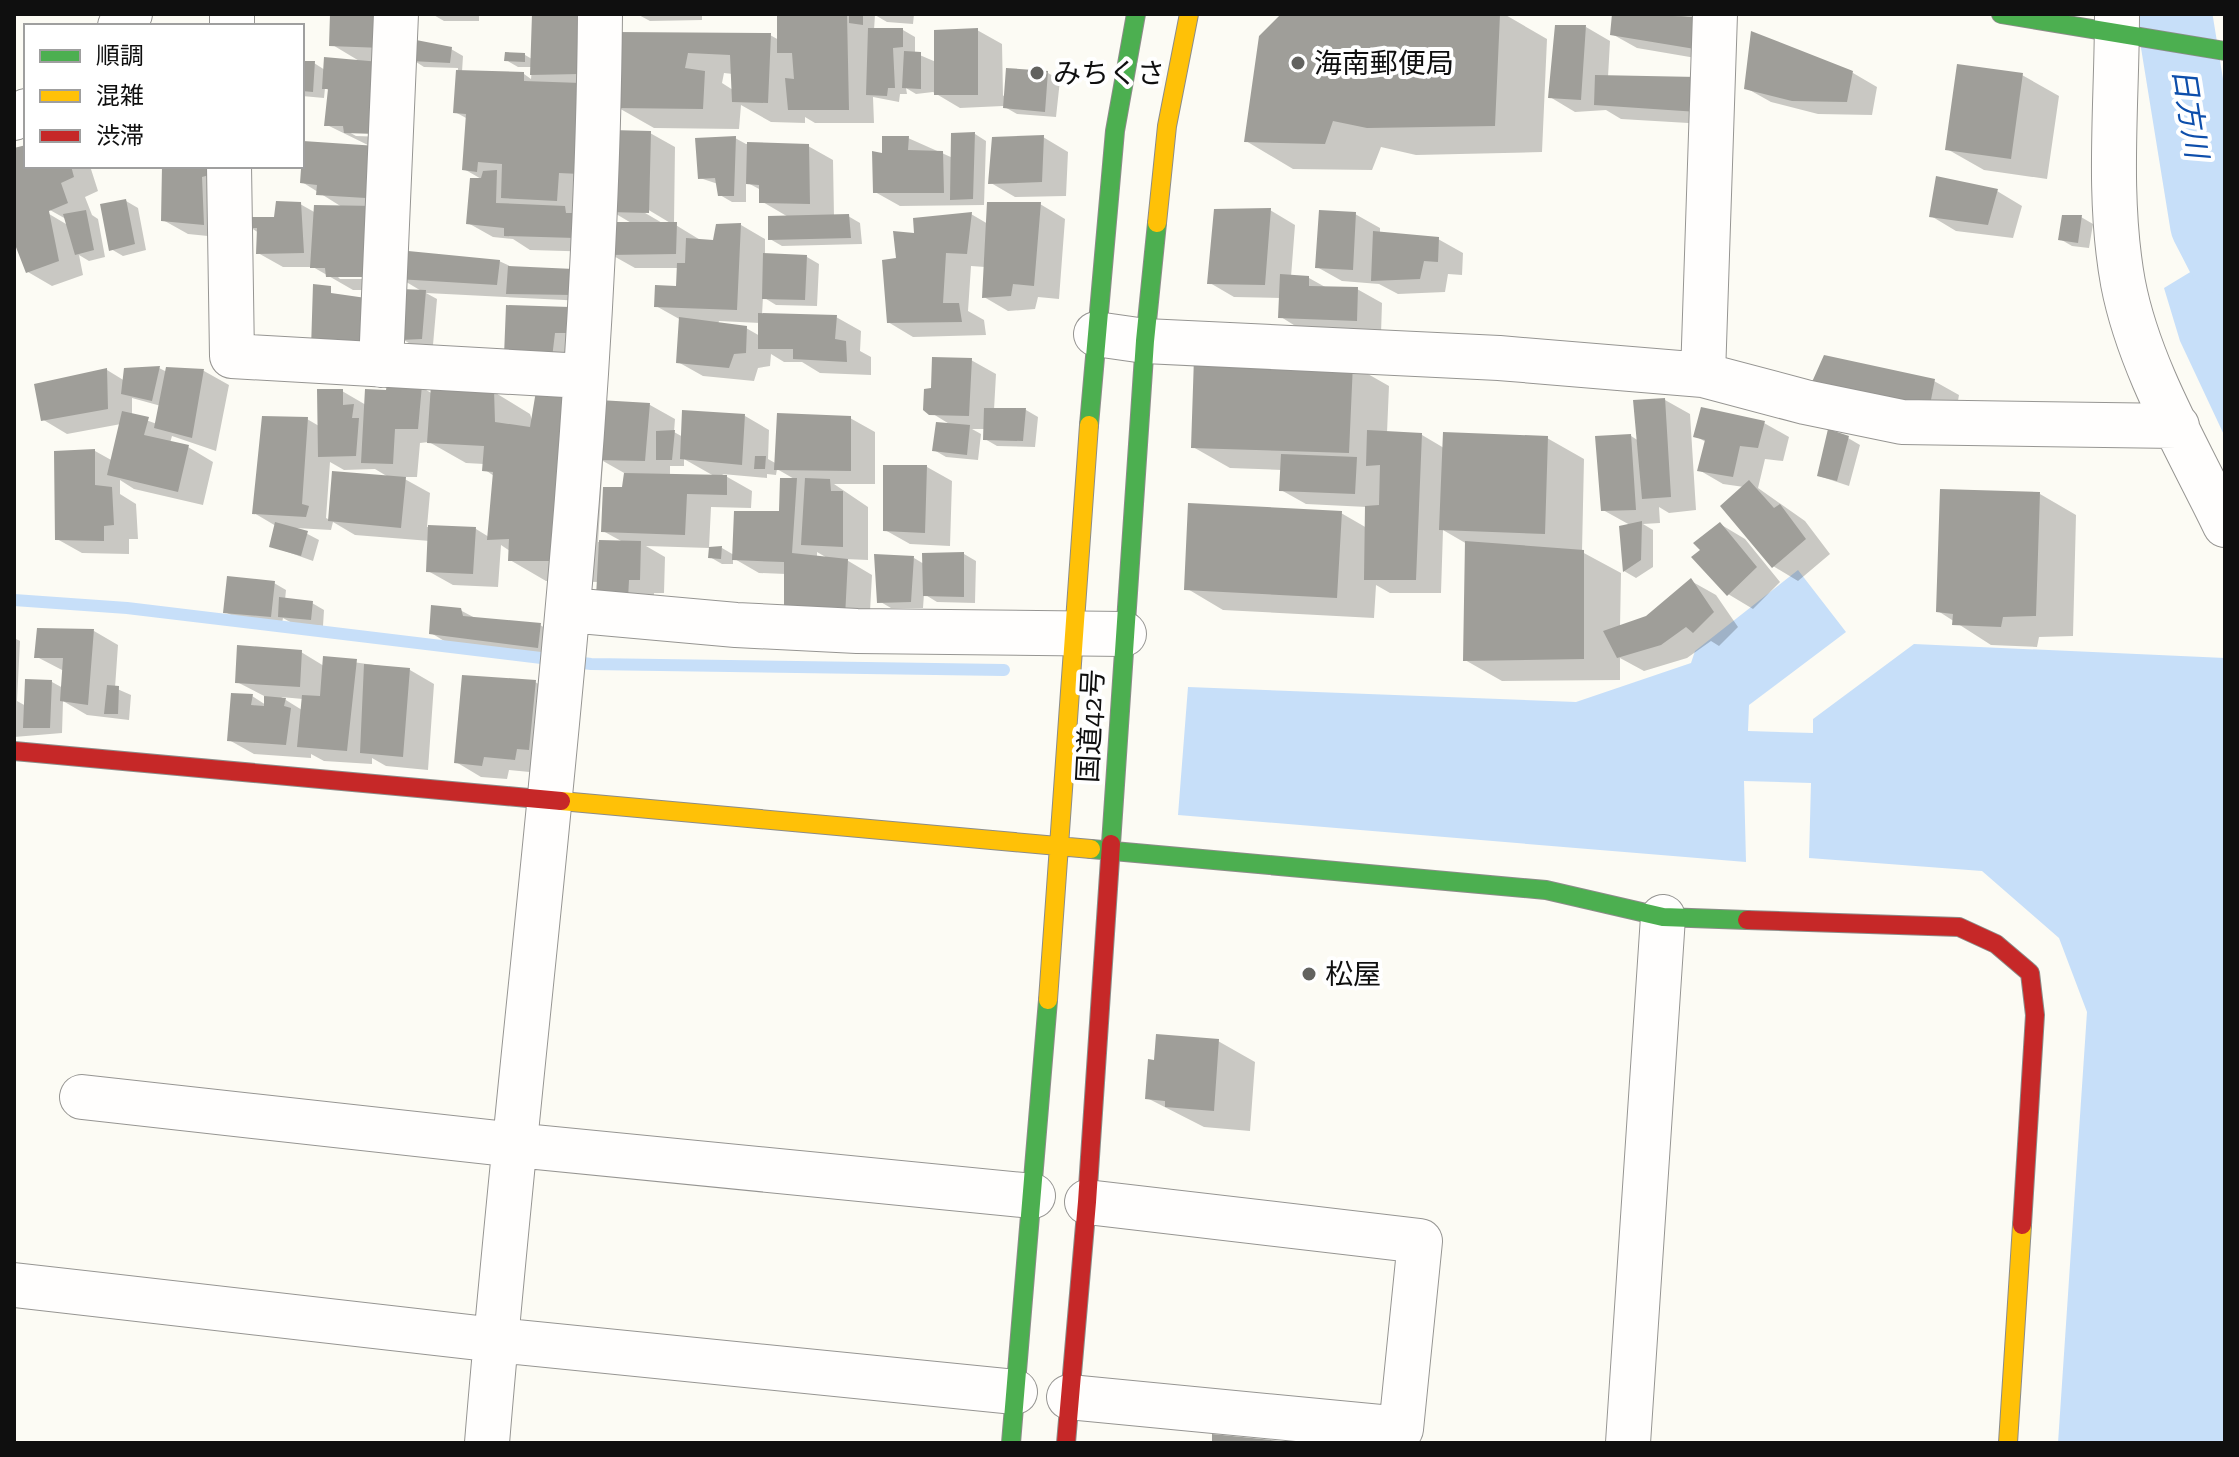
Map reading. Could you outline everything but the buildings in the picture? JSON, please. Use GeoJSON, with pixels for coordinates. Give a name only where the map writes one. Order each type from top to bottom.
{"type":"FeatureCollection","features":[{"type":"Feature","properties":{"kind":"main road","name":"国道42号"},"geometry":{"type":"LineString","coordinates":[[1011,1443],[1061,848],[1072,633],[1096,334],[1115,131],[1134,14]]}},
{"type":"Feature","properties":{"kind":"main road","name":"国道42号"},"geometry":{"type":"LineString","coordinates":[[1066,1443],[1087,1202],[1145,341],[1167,126],[1186,14]]}},
{"type":"Feature","properties":{"kind":"main road"},"geometry":{"type":"LineString","coordinates":[[2001,14],[2121,28],[2225,51]]}},
{"type":"Feature","properties":{"kind":"main road"},"geometry":{"type":"LineString","coordinates":[[14,751],[1546,890],[1663,917],[1959,927],[1996,944],[2030,973],[2035,1015],[2008,1443]]}},
{"type":"Feature","properties":{"kind":"street"},"geometry":{"type":"LineString","coordinates":[[381,365],[396,14]]}},
{"type":"Feature","properties":{"kind":"street"},"geometry":{"type":"LineString","coordinates":[[487,1443],[569,610],[599,116],[600,14]]}},
{"type":"Feature","properties":{"kind":"street"},"geometry":{"type":"LineString","coordinates":[[1703,375],[1715,14]]}},
{"type":"Feature","properties":{"kind":"street"},"geometry":{"type":"LineString","coordinates":[[2121,28],[2114,185],[2123,282],[2139,338],[2225,525]]}},
{"type":"Feature","properties":{"kind":"street"},"geometry":{"type":"LineString","coordinates":[[229,168],[227,241],[232,356],[583,376]]}},
{"type":"Feature","properties":{"kind":"street"},"geometry":{"type":"LineString","coordinates":[[1096,334],[1145,341],[1499,358],[1703,375],[1805,402],[1902,422],[2177,426]]}},
{"type":"Feature","properties":{"kind":"street"},"geometry":{"type":"LineString","coordinates":[[569,610],[842,631],[1124,634]]}},
{"type":"Feature","properties":{"kind":"street"},"geometry":{"type":"LineString","coordinates":[[1628,1443],[1663,917]]}},
{"type":"Feature","properties":{"kind":"street"},"geometry":{"type":"LineString","coordinates":[[82,1097],[515,1145],[1033,1196]]}},
{"type":"Feature","properties":{"kind":"street"},"geometry":{"type":"LineString","coordinates":[[1069,1397],[1401,1429],[1420,1241],[1087,1202]]}},
{"type":"Feature","properties":{"kind":"street"},"geometry":{"type":"LineString","coordinates":[[14,1285],[496,1340],[1015,1392]]}},
{"type":"Feature","properties":{"kind":"water"},"geometry":{"type":"Polygon","coordinates":[[[2164,88],[2225,98],[2225,437],[2180,341],[2164,288],[2192,271],[2164,88]]]}},
{"type":"Feature","properties":{"kind":"water"},"geometry":{"type":"Polygon","coordinates":[[[1798,570],[1846,632],[1749,705],[1748,731],[1813,733],[1813,719],[1914,644],[2225,658],[2225,1443],[2058,1443],[2087,1012],[2059,938],[1982,871],[1809,858],[1811,783],[1744,781],[1746,862],[1178,815],[1188,687],[1576,702],[1691,663],[1695,651],[1798,570]]]}},
{"type":"Feature","properties":{"kind":"waterway","name":"日方川"},"geometry":{"type":"LineString","coordinates":[[2174,14],[2208,224],[2225,257]]}},
{"type":"Feature","properties":{"kind":"waterway"},"geometry":{"type":"LineString","coordinates":[[14,600],[127,608],[591,664],[1004,670]]}},
{"type":"Feature","properties":{"kind":"traffic: fast"},"geometry":{"type":"LineString","coordinates":[[1089,425],[1115,131],[1136,14]]}},
{"type":"Feature","properties":{"kind":"traffic: fast"},"geometry":{"type":"LineString","coordinates":[[2001,14],[2225,51]]}},
{"type":"Feature","properties":{"kind":"traffic: fast"},"geometry":{"type":"LineString","coordinates":[[1111,844],[1145,341],[1157,223]]}},
{"type":"Feature","properties":{"kind":"traffic: fast"},"geometry":{"type":"LineString","coordinates":[[1091,849],[1546,890],[1663,917],[1747,920]]}},
{"type":"Feature","properties":{"kind":"traffic: fast"},"geometry":{"type":"LineString","coordinates":[[1011,1443],[1048,1000]]}},
{"type":"Feature","properties":{"kind":"traffic: slow"},"geometry":{"type":"LineString","coordinates":[[1157,223],[1167,126],[1189,14]]}},
{"type":"Feature","properties":{"kind":"traffic: slow"},"geometry":{"type":"LineString","coordinates":[[1048,1000],[1089,425]]}},
{"type":"Feature","properties":{"kind":"traffic: slow"},"geometry":{"type":"LineString","coordinates":[[561,801],[1091,849]]}},
{"type":"Feature","properties":{"kind":"traffic: slow"},"geometry":{"type":"LineString","coordinates":[[2008,1443],[2022,1225]]}},
{"type":"Feature","properties":{"kind":"traffic: jam"},"geometry":{"type":"LineString","coordinates":[[14,751],[561,801]]}},
{"type":"Feature","properties":{"kind":"traffic: jam"},"geometry":{"type":"LineString","coordinates":[[1066,1443],[1087,1202],[1111,844]]}},
{"type":"Feature","properties":{"kind":"traffic: jam"},"geometry":{"type":"LineString","coordinates":[[1747,920],[1959,927],[1996,944],[2030,973],[2035,1015],[2022,1225]]}},
{"type":"Feature","properties":{"kind":"place","name":"海南郵便局"},"geometry":{"type":"Point","coordinates":[1298,63]}},
{"type":"Feature","properties":{"kind":"place","name":"みちくさ"},"geometry":{"type":"Point","coordinates":[1037,73]}},
{"type":"Feature","properties":{"kind":"place","name":"松屋"},"geometry":{"type":"Point","coordinates":[1309,974]}}]}
